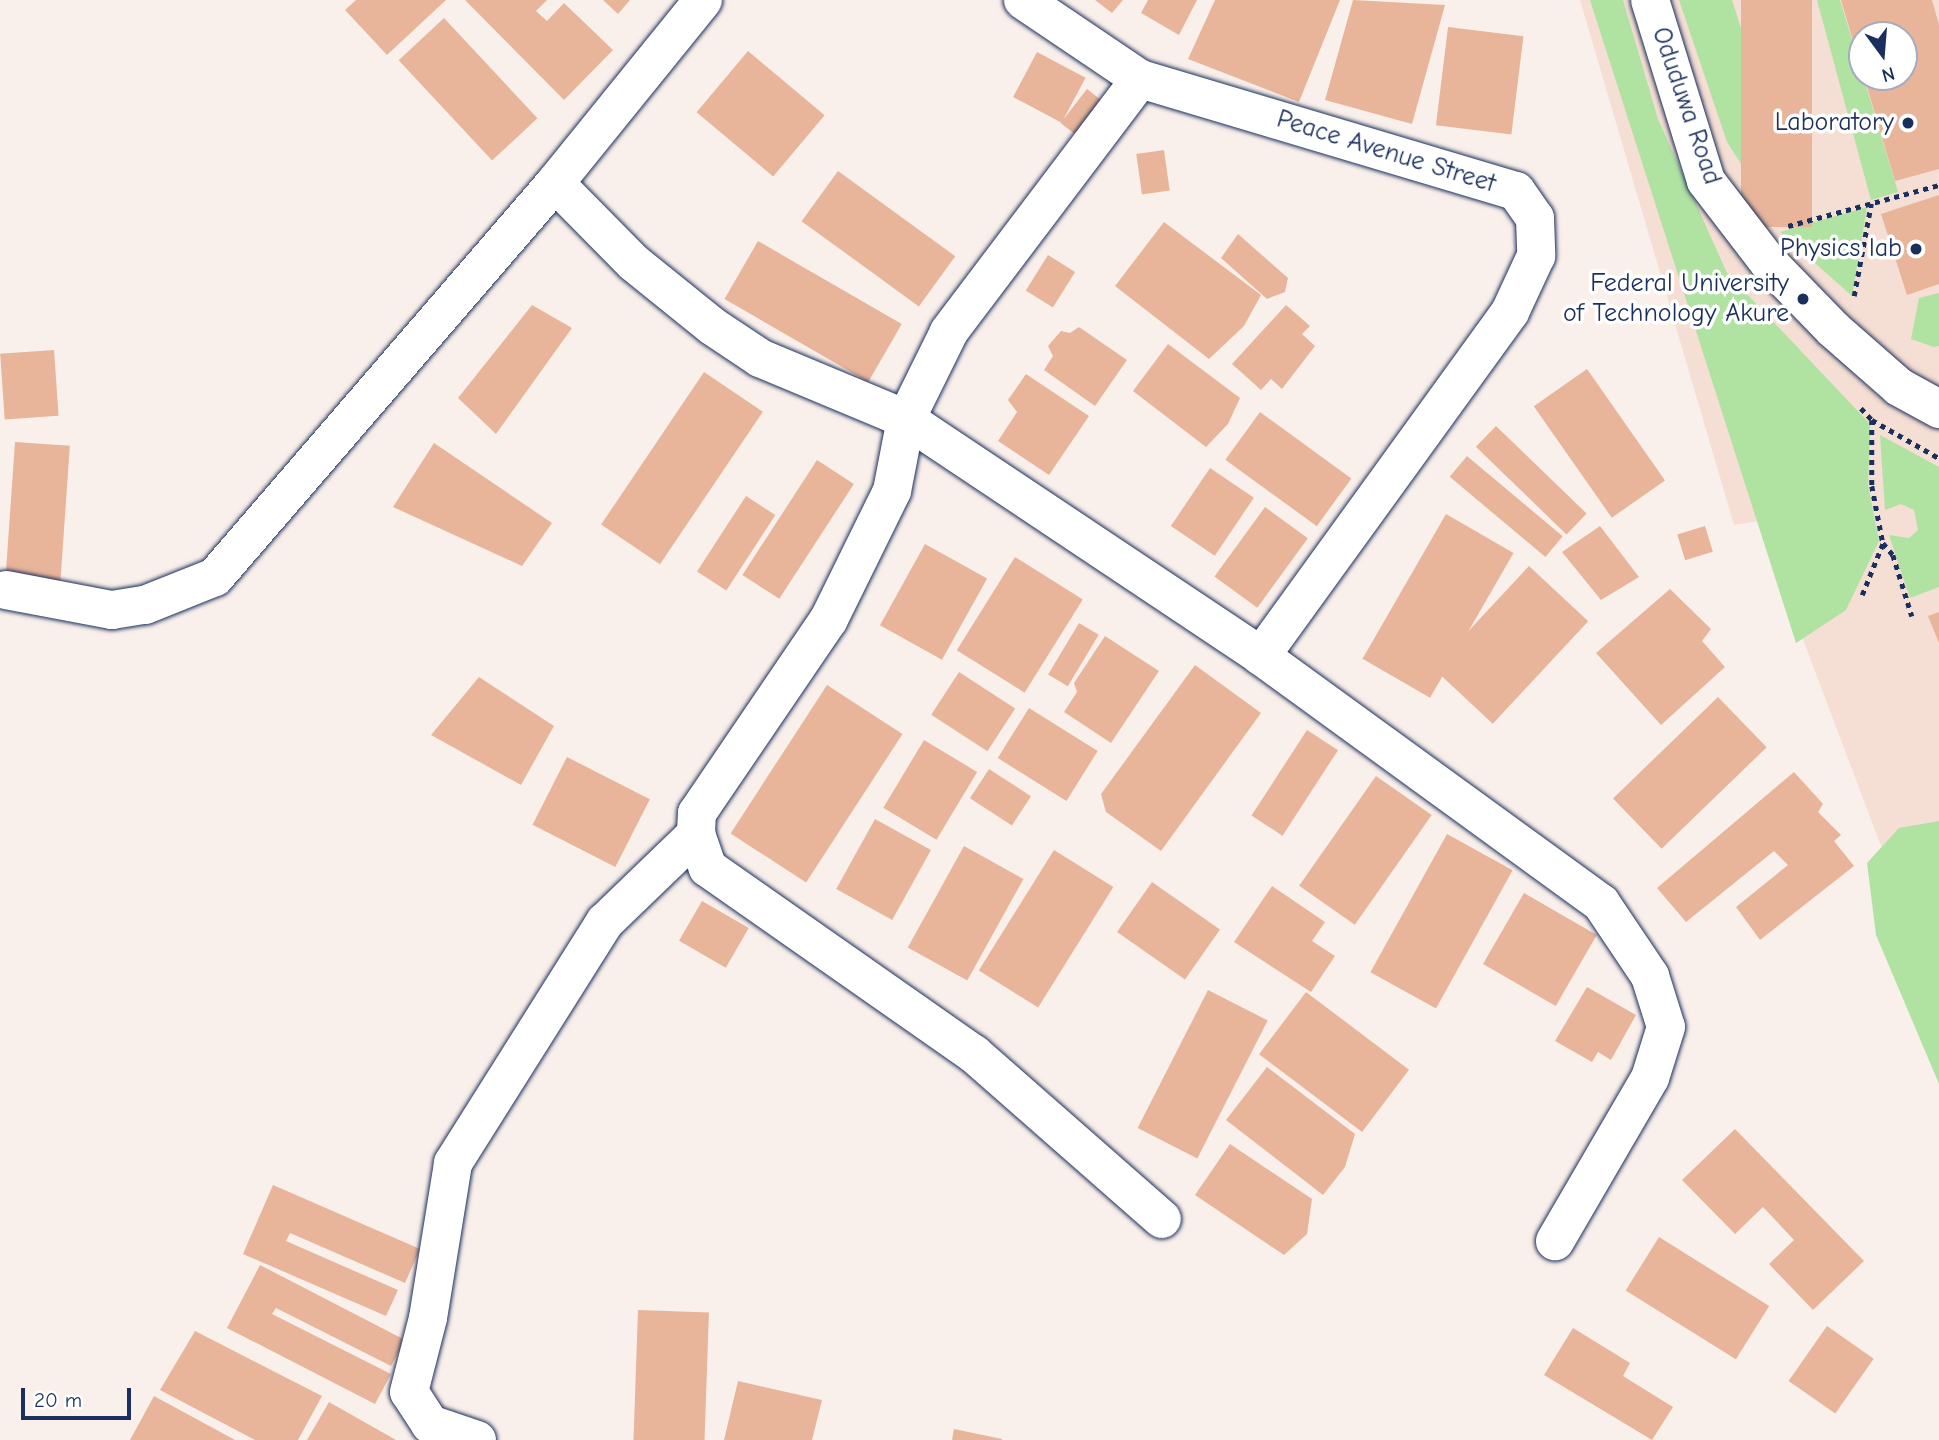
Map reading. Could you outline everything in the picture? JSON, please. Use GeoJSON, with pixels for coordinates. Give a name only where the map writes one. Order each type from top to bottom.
{"type":"FeatureCollection","features":[{"type":"Feature","properties":{"kind":"street"},"geometry":{"type":"LineString","coordinates":[[6,590],[112,610],[145,606],[215,577],[555,183],[703,0]]}},
{"type":"Feature","properties":{"kind":"street","name":"Peace Avenue Street"},"geometry":{"type":"LineString","coordinates":[[1023,0],[1140,79],[1516,191],[1535,218],[1536,256],[1510,312],[1261,656]]}},
{"type":"Feature","properties":{"kind":"street","name":"Oduduwa Road"},"geometry":{"type":"LineString","coordinates":[[1650,0],[1706,181],[1769,263],[1833,329],[1899,387],[1939,409]]}},
{"type":"Feature","properties":{"kind":"street"},"geometry":{"type":"LineString","coordinates":[[1140,79],[965,310],[906,419],[892,491],[830,619],[697,813],[696,834],[708,868],[974,1054],[1162,1219]]}},
{"type":"Feature","properties":{"kind":"street"},"geometry":{"type":"LineString","coordinates":[[555,183],[634,263],[712,326],[760,358],[906,419],[1261,656],[1601,903],[1650,976],[1666,1027],[1650,1077],[1555,1241]]}},
{"type":"Feature","properties":{"kind":"street"},"geometry":{"type":"LineString","coordinates":[[477,1440],[430,1423],[409,1392],[428,1318],[453,1163],[460,1144],[605,922],[696,834]]}},
{"type":"Feature","properties":{"kind":"path"},"geometry":{"type":"LineString","coordinates":[[1773,230],[1939,185]]}},
{"type":"Feature","properties":{"kind":"path"},"geometry":{"type":"LineString","coordinates":[[1853,301],[1871,204]]}},
{"type":"Feature","properties":{"kind":"path"},"geometry":{"type":"LineString","coordinates":[[1912,616],[1893,555],[1883,543],[1872,486],[1872,420],[1939,458]]}},
{"type":"Feature","properties":{"kind":"path"},"geometry":{"type":"LineString","coordinates":[[1862,595],[1883,543]]}},
{"type":"Feature","properties":{"kind":"shaded area","name":"Federal University of Technology Akure"},"geometry":{"type":"Polygon","coordinates":[[[1580,0],[1939,0],[1939,999],[1758,521],[1734,525],[1580,0]]]}},
{"type":"Feature","properties":{"kind":"green space"},"geometry":{"type":"Polygon","coordinates":[[[1590,0],[1623,0],[1658,119],[1727,273],[1870,424],[1868,485],[1879,541],[1846,610],[1796,643],[1590,0]]]}},
{"type":"Feature","properties":{"kind":"green space"},"geometry":{"type":"Polygon","coordinates":[[[1679,0],[1732,0],[1801,218],[1780,223],[1727,142],[1679,0]]]}},
{"type":"Feature","properties":{"kind":"green space"},"geometry":{"type":"Polygon","coordinates":[[[1817,0],[1840,0],[1848,26],[1848,91],[1867,91],[1898,192],[1871,200],[1817,0]]]}},
{"type":"Feature","properties":{"kind":"green space"},"geometry":{"type":"Polygon","coordinates":[[[1867,207],[1852,296],[1780,232],[1867,207]]]}},
{"type":"Feature","properties":{"kind":"green space"},"geometry":{"type":"Polygon","coordinates":[[[1939,293],[1939,346],[1934,347],[1911,339],[1919,298],[1939,293]]]}},
{"type":"Feature","properties":{"kind":"green space"},"geometry":{"type":"Polygon","coordinates":[[[1880,435],[1939,467],[1939,587],[1910,598],[1889,535],[1909,538],[1918,530],[1914,510],[1901,504],[1885,510],[1880,435]]]}},
{"type":"Feature","properties":{"kind":"green space"},"geometry":{"type":"Polygon","coordinates":[[[1939,821],[1939,1084],[1876,935],[1867,863],[1899,828],[1939,821]]]}},
{"type":"Feature","properties":{"kind":"building"},"geometry":{"type":"Polygon","coordinates":[[[356,0],[446,0],[387,55],[345,10],[356,0]]]}},
{"type":"Feature","properties":{"kind":"building"},"geometry":{"type":"Polygon","coordinates":[[[465,0],[547,0],[536,11],[547,21],[564,3],[613,50],[564,100],[465,0]]]}},
{"type":"Feature","properties":{"kind":"building"},"geometry":{"type":"Polygon","coordinates":[[[603,0],[630,0],[618,14],[603,0]]]}},
{"type":"Feature","properties":{"kind":"building"},"geometry":{"type":"Polygon","coordinates":[[[1095,0],[1123,0],[1112,13],[1095,0]]]}},
{"type":"Feature","properties":{"kind":"building"},"geometry":{"type":"Polygon","coordinates":[[[1148,0],[1197,0],[1179,35],[1141,13],[1148,0]]]}},
{"type":"Feature","properties":{"kind":"building"},"geometry":{"type":"Polygon","coordinates":[[[1215,0],[1340,0],[1299,102],[1188,59],[1215,0]]]}},
{"type":"Feature","properties":{"kind":"building"},"geometry":{"type":"Polygon","coordinates":[[[1353,0],[1445,5],[1412,124],[1325,100],[1353,0]]]}},
{"type":"Feature","properties":{"kind":"building"},"geometry":{"type":"Polygon","coordinates":[[[1741,0],[1812,0],[1812,227],[1741,227],[1741,0]]]}},
{"type":"Feature","properties":{"kind":"building","name":"Laboratory"},"geometry":{"type":"Polygon","coordinates":[[[1841,0],[1932,0],[1939,25],[1939,169],[1895,181],[1868,91],[1918,91],[1918,21],[1848,21],[1848,24],[1841,0]]]}},
{"type":"Feature","properties":{"kind":"building"},"geometry":{"type":"Polygon","coordinates":[[[444,18],[537,118],[492,160],[399,60],[444,18]]]}},
{"type":"Feature","properties":{"kind":"building"},"geometry":{"type":"Polygon","coordinates":[[[1448,27],[1523,36],[1511,135],[1436,125],[1448,27]]]}},
{"type":"Feature","properties":{"kind":"building"},"geometry":{"type":"Polygon","coordinates":[[[748,51],[825,115],[773,177],[697,112],[748,51]]]}},
{"type":"Feature","properties":{"kind":"building"},"geometry":{"type":"Polygon","coordinates":[[[1037,52],[1086,78],[1062,123],[1013,97],[1037,52]]]}},
{"type":"Feature","properties":{"kind":"building"},"geometry":{"type":"Polygon","coordinates":[[[1087,89],[1105,103],[1079,137],[1061,123],[1087,89]]]}},
{"type":"Feature","properties":{"kind":"building"},"geometry":{"type":"Polygon","coordinates":[[[1164,150],[1170,191],[1142,194],[1136,154],[1164,150]]]}},
{"type":"Feature","properties":{"kind":"building"},"geometry":{"type":"Polygon","coordinates":[[[838,171],[955,256],[919,306],[802,221],[838,171]]]}},
{"type":"Feature","properties":{"kind":"building","name":"Physics lab"},"geometry":{"type":"Polygon","coordinates":[[[1939,195],[1939,284],[1907,295],[1881,214],[1939,195]]]}},
{"type":"Feature","properties":{"kind":"building"},"geometry":{"type":"Polygon","coordinates":[[[1164,222],[1261,295],[1244,326],[1209,359],[1115,286],[1164,222]]]}},
{"type":"Feature","properties":{"kind":"building"},"geometry":{"type":"Polygon","coordinates":[[[1238,234],[1288,278],[1285,292],[1267,299],[1221,258],[1238,234]]]}},
{"type":"Feature","properties":{"kind":"building"},"geometry":{"type":"Polygon","coordinates":[[[758,241],[902,324],[868,382],[724,299],[758,241]]]}},
{"type":"Feature","properties":{"kind":"building"},"geometry":{"type":"Polygon","coordinates":[[[1048,255],[1075,272],[1053,308],[1026,291],[1048,255]]]}},
{"type":"Feature","properties":{"kind":"building"},"geometry":{"type":"Polygon","coordinates":[[[532,305],[572,328],[496,434],[458,398],[532,305]]]}},
{"type":"Feature","properties":{"kind":"building"},"geometry":{"type":"Polygon","coordinates":[[[1286,305],[1310,326],[1302,334],[1315,346],[1282,389],[1271,379],[1261,390],[1232,364],[1286,305]]]}},
{"type":"Feature","properties":{"kind":"building"},"geometry":{"type":"Polygon","coordinates":[[[1079,327],[1127,360],[1095,406],[1044,370],[1053,356],[1048,346],[1061,331],[1070,333],[1079,327]]]}},
{"type":"Feature","properties":{"kind":"building"},"geometry":{"type":"Polygon","coordinates":[[[1168,344],[1240,398],[1228,424],[1206,447],[1133,391],[1168,344]]]}},
{"type":"Feature","properties":{"kind":"building"},"geometry":{"type":"Polygon","coordinates":[[[54,350],[59,416],[5,420],[0,354],[54,350]]]}},
{"type":"Feature","properties":{"kind":"building"},"geometry":{"type":"Polygon","coordinates":[[[1587,369],[1665,480],[1612,518],[1534,406],[1587,369]]]}},
{"type":"Feature","properties":{"kind":"building"},"geometry":{"type":"Polygon","coordinates":[[[704,372],[763,412],[660,564],[601,525],[704,372]]]}},
{"type":"Feature","properties":{"kind":"building"},"geometry":{"type":"Polygon","coordinates":[[[1026,374],[1089,416],[1049,475],[998,441],[1017,412],[1008,400],[1026,374]]]}},
{"type":"Feature","properties":{"kind":"building"},"geometry":{"type":"Polygon","coordinates":[[[1260,412],[1351,478],[1317,526],[1225,460],[1260,412]]]}},
{"type":"Feature","properties":{"kind":"building"},"geometry":{"type":"Polygon","coordinates":[[[1496,426],[1587,514],[1566,534],[1476,447],[1496,426]]]}},
{"type":"Feature","properties":{"kind":"building"},"geometry":{"type":"Polygon","coordinates":[[[15,442],[70,446],[60,582],[6,578],[15,442]]]}},
{"type":"Feature","properties":{"kind":"building"},"geometry":{"type":"Polygon","coordinates":[[[434,443],[552,523],[522,566],[393,507],[434,443]]]}},
{"type":"Feature","properties":{"kind":"building"},"geometry":{"type":"Polygon","coordinates":[[[1467,456],[1563,536],[1545,557],[1450,477],[1467,456]]]}},
{"type":"Feature","properties":{"kind":"building"},"geometry":{"type":"Polygon","coordinates":[[[817,460],[854,484],[779,599],[742,575],[817,460]]]}},
{"type":"Feature","properties":{"kind":"building"},"geometry":{"type":"Polygon","coordinates":[[[1210,468],[1254,498],[1215,556],[1171,526],[1210,468]]]}},
{"type":"Feature","properties":{"kind":"building"},"geometry":{"type":"Polygon","coordinates":[[[746,496],[775,515],[726,591],[697,571],[746,496]]]}},
{"type":"Feature","properties":{"kind":"building"},"geometry":{"type":"Polygon","coordinates":[[[1265,507],[1308,538],[1257,608],[1214,577],[1265,507]]]}},
{"type":"Feature","properties":{"kind":"building"},"geometry":{"type":"Polygon","coordinates":[[[1446,514],[1514,553],[1430,698],[1362,659],[1446,514]]]}},
{"type":"Feature","properties":{"kind":"building"},"geometry":{"type":"Polygon","coordinates":[[[1600,526],[1639,577],[1601,600],[1562,552],[1600,526]]]}},
{"type":"Feature","properties":{"kind":"building"},"geometry":{"type":"Polygon","coordinates":[[[1705,526],[1713,552],[1685,560],[1677,534],[1705,526]]]}},
{"type":"Feature","properties":{"kind":"building"},"geometry":{"type":"Polygon","coordinates":[[[925,544],[987,578],[942,660],[880,625],[925,544]]]}},
{"type":"Feature","properties":{"kind":"building"},"geometry":{"type":"Polygon","coordinates":[[[1015,557],[1083,599],[1025,693],[957,650],[1015,557]]]}},
{"type":"Feature","properties":{"kind":"building"},"geometry":{"type":"Polygon","coordinates":[[[1529,566],[1588,621],[1493,724],[1434,668],[1529,566]]]}},
{"type":"Feature","properties":{"kind":"building"},"geometry":{"type":"Polygon","coordinates":[[[1670,589],[1711,629],[1702,641],[1725,667],[1661,725],[1596,653],[1670,589]]]}},
{"type":"Feature","properties":{"kind":"building"},"geometry":{"type":"Polygon","coordinates":[[[1939,612],[1939,643],[1928,616],[1939,612]]]}},
{"type":"Feature","properties":{"kind":"building"},"geometry":{"type":"Polygon","coordinates":[[[1079,623],[1099,635],[1068,686],[1048,674],[1079,623]]]}},
{"type":"Feature","properties":{"kind":"building"},"geometry":{"type":"Polygon","coordinates":[[[1105,636],[1159,671],[1111,743],[1064,712],[1077,692],[1074,683],[1105,636]]]}},
{"type":"Feature","properties":{"kind":"building"},"geometry":{"type":"Polygon","coordinates":[[[1195,665],[1261,713],[1161,851],[1106,812],[1101,794],[1195,665]]]}},
{"type":"Feature","properties":{"kind":"building"},"geometry":{"type":"Polygon","coordinates":[[[959,672],[1015,708],[987,751],[931,715],[959,672]]]}},
{"type":"Feature","properties":{"kind":"building"},"geometry":{"type":"Polygon","coordinates":[[[479,677],[554,726],[521,785],[431,735],[479,677]]]}},
{"type":"Feature","properties":{"kind":"building"},"geometry":{"type":"Polygon","coordinates":[[[827,685],[902,734],[806,882],[731,833],[827,685]]]}},
{"type":"Feature","properties":{"kind":"building"},"geometry":{"type":"Polygon","coordinates":[[[1718,697],[1767,747],[1662,849],[1613,798],[1718,697]]]}},
{"type":"Feature","properties":{"kind":"building"},"geometry":{"type":"Polygon","coordinates":[[[1029,708],[1098,751],[1066,801],[998,758],[1029,708]]]}},
{"type":"Feature","properties":{"kind":"building"},"geometry":{"type":"Polygon","coordinates":[[[1307,730],[1338,750],[1282,836],[1251,816],[1307,730]]]}},
{"type":"Feature","properties":{"kind":"building"},"geometry":{"type":"Polygon","coordinates":[[[924,740],[977,772],[936,840],[883,808],[924,740]]]}},
{"type":"Feature","properties":{"kind":"building"},"geometry":{"type":"Polygon","coordinates":[[[567,757],[650,799],[615,867],[532,825],[567,757]]]}},
{"type":"Feature","properties":{"kind":"building"},"geometry":{"type":"Polygon","coordinates":[[[989,769],[1031,796],[1012,826],[970,798],[989,769]]]}},
{"type":"Feature","properties":{"kind":"building"},"geometry":{"type":"Polygon","coordinates":[[[1794,772],[1823,804],[1818,812],[1841,835],[1834,841],[1854,866],[1760,940],[1736,907],[1788,865],[1774,851],[1686,922],[1657,888],[1794,772]]]}},
{"type":"Feature","properties":{"kind":"building"},"geometry":{"type":"Polygon","coordinates":[[[1376,776],[1432,815],[1355,925],[1299,886],[1376,776]]]}},
{"type":"Feature","properties":{"kind":"building"},"geometry":{"type":"Polygon","coordinates":[[[875,819],[931,850],[892,920],[836,889],[875,819]]]}},
{"type":"Feature","properties":{"kind":"building"},"geometry":{"type":"Polygon","coordinates":[[[1447,834],[1513,870],[1436,1009],[1370,972],[1447,834]]]}},
{"type":"Feature","properties":{"kind":"building"},"geometry":{"type":"Polygon","coordinates":[[[964,846],[1023,879],[967,980],[908,947],[964,846]]]}},
{"type":"Feature","properties":{"kind":"building"},"geometry":{"type":"Polygon","coordinates":[[[1054,850],[1113,887],[1038,1008],[979,970],[1054,850]]]}},
{"type":"Feature","properties":{"kind":"building"},"geometry":{"type":"Polygon","coordinates":[[[1152,882],[1220,930],[1185,980],[1117,932],[1152,882]]]}},
{"type":"Feature","properties":{"kind":"building"},"geometry":{"type":"Polygon","coordinates":[[[1272,886],[1325,922],[1312,941],[1335,956],[1311,992],[1234,942],[1272,886]]]}},
{"type":"Feature","properties":{"kind":"building"},"geometry":{"type":"Polygon","coordinates":[[[1524,893],[1597,935],[1556,1006],[1483,964],[1524,893]]]}},
{"type":"Feature","properties":{"kind":"building"},"geometry":{"type":"Polygon","coordinates":[[[702,901],[749,928],[726,968],[679,941],[702,901]]]}},
{"type":"Feature","properties":{"kind":"building"},"geometry":{"type":"Polygon","coordinates":[[[1587,987],[1636,1015],[1611,1060],[1598,1052],[1592,1062],[1555,1041],[1587,987]]]}},
{"type":"Feature","properties":{"kind":"building"},"geometry":{"type":"Polygon","coordinates":[[[1208,990],[1268,1020],[1197,1159],[1138,1128],[1208,990]]]}},
{"type":"Feature","properties":{"kind":"building"},"geometry":{"type":"Polygon","coordinates":[[[1306,992],[1409,1070],[1362,1132],[1259,1054],[1306,992]]]}},
{"type":"Feature","properties":{"kind":"building"},"geometry":{"type":"Polygon","coordinates":[[[1267,1067],[1355,1134],[1345,1167],[1323,1195],[1226,1120],[1267,1067]]]}},
{"type":"Feature","properties":{"kind":"building"},"geometry":{"type":"Polygon","coordinates":[[[1735,1129],[1864,1261],[1813,1310],[1769,1264],[1794,1240],[1763,1207],[1735,1234],[1682,1180],[1735,1129]]]}},
{"type":"Feature","properties":{"kind":"building"},"geometry":{"type":"Polygon","coordinates":[[[1230,1144],[1312,1199],[1307,1234],[1284,1255],[1195,1195],[1230,1144]]]}},
{"type":"Feature","properties":{"kind":"building"},"geometry":{"type":"Polygon","coordinates":[[[273,1185],[420,1249],[405,1283],[290,1233],[286,1241],[398,1290],[386,1316],[243,1254],[273,1185]]]}},
{"type":"Feature","properties":{"kind":"building"},"geometry":{"type":"Polygon","coordinates":[[[1659,1237],[1769,1306],[1736,1359],[1626,1290],[1659,1237]]]}},
{"type":"Feature","properties":{"kind":"building"},"geometry":{"type":"Polygon","coordinates":[[[260,1265],[405,1340],[391,1366],[276,1308],[272,1314],[391,1374],[375,1404],[227,1328],[260,1265]]]}},
{"type":"Feature","properties":{"kind":"building"},"geometry":{"type":"Polygon","coordinates":[[[638,1310],[709,1312],[705,1440],[633,1440],[638,1310]]]}},
{"type":"Feature","properties":{"kind":"building"},"geometry":{"type":"Polygon","coordinates":[[[1827,1326],[1874,1359],[1835,1414],[1789,1381],[1827,1326]]]}},
{"type":"Feature","properties":{"kind":"building"},"geometry":{"type":"Polygon","coordinates":[[[1573,1328],[1630,1363],[1623,1376],[1673,1407],[1652,1440],[1544,1375],[1573,1328]]]}},
{"type":"Feature","properties":{"kind":"building"},"geometry":{"type":"Polygon","coordinates":[[[195,1331],[322,1396],[298,1440],[255,1440],[160,1390],[195,1331]]]}},
{"type":"Feature","properties":{"kind":"building"},"geometry":{"type":"Polygon","coordinates":[[[738,1381],[822,1400],[812,1440],[724,1440],[738,1381]]]}},
{"type":"Feature","properties":{"kind":"building"},"geometry":{"type":"Polygon","coordinates":[[[154,1396],[235,1440],[130,1440],[154,1396]]]}},
{"type":"Feature","properties":{"kind":"building"},"geometry":{"type":"Polygon","coordinates":[[[329,1402],[396,1440],[307,1440],[329,1402]]]}},
{"type":"Feature","properties":{"kind":"building"},"geometry":{"type":"Polygon","coordinates":[[[954,1429],[1002,1439],[1002,1440],[952,1440],[954,1429]]]}},
{"type":"Feature","properties":{"kind":"place","name":"Laboratory"},"geometry":{"type":"Point","coordinates":[1908,123]}},
{"type":"Feature","properties":{"kind":"place","name":"Physics lab"},"geometry":{"type":"Point","coordinates":[1916,249]}},
{"type":"Feature","properties":{"kind":"place","name":"Federal University of Technology Akure"},"geometry":{"type":"Point","coordinates":[1803,299]}}]}
